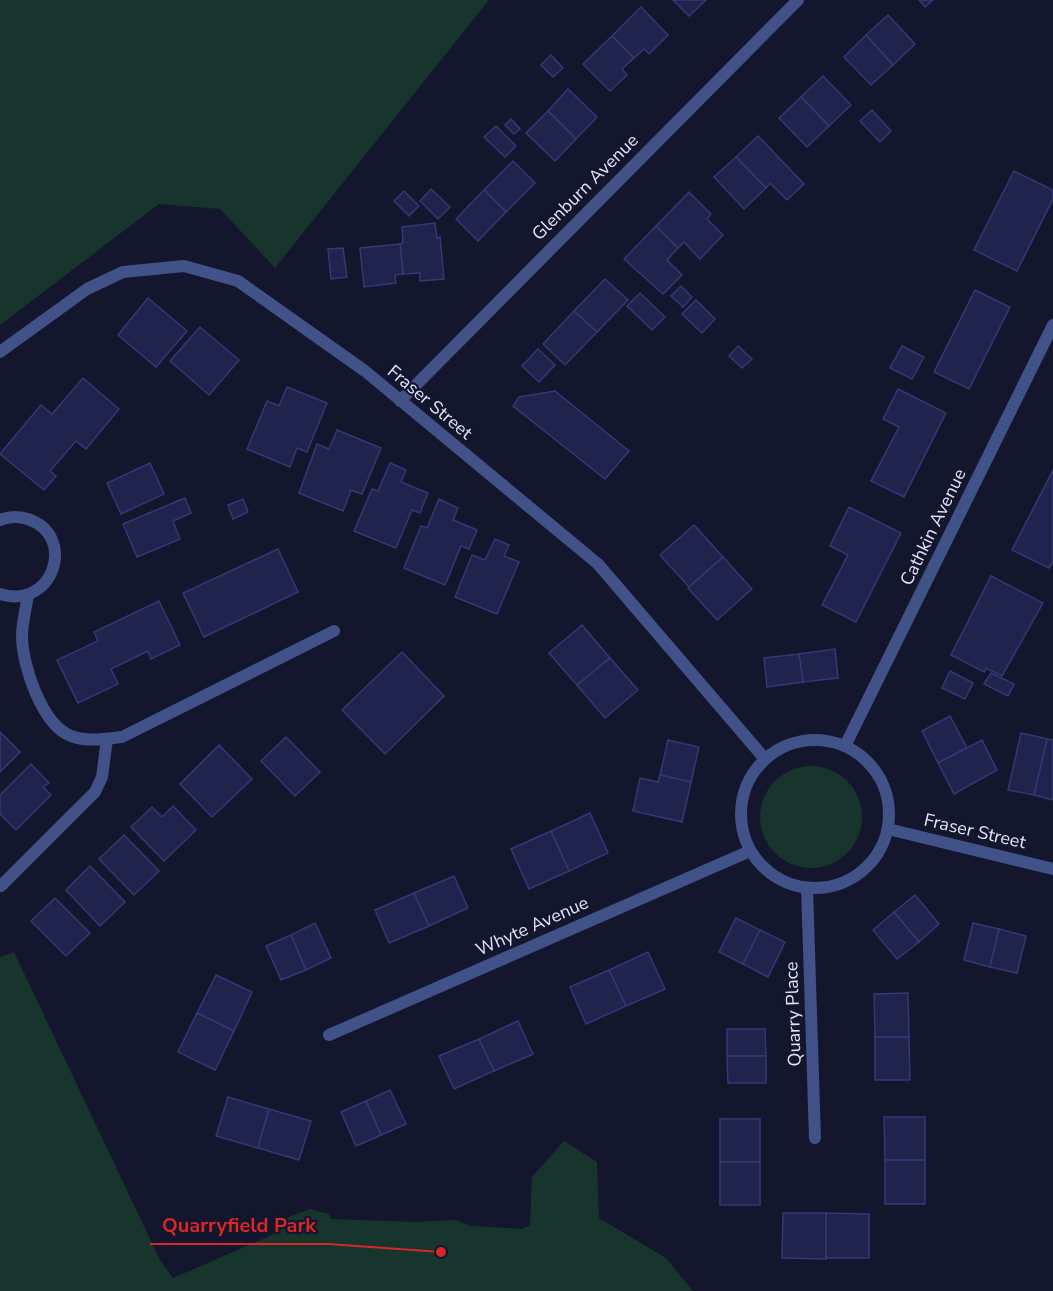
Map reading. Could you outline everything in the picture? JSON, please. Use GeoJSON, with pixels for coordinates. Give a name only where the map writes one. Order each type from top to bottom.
{"type":"FeatureCollection","features":[{"type":"Feature","properties":{"kind":"street","name":"Glenburn Avenue"},"geometry":{"type":"LineString","coordinates":[[400,401],[798,0]]}},
{"type":"Feature","properties":{"kind":"street","name":"Fraser Street"},"geometry":{"type":"LineString","coordinates":[[0,352],[87,289],[123,272],[184,266],[238,281],[365,370],[598,564],[765,759]]}},
{"type":"Feature","properties":{"kind":"street","name":"Cathkin Avenue"},"geometry":{"type":"LineString","coordinates":[[845,746],[1053,325]]}},
{"type":"Feature","properties":{"kind":"street"},"geometry":{"type":"LineString","coordinates":[[0,520],[21,517],[34,521],[52,540],[55,553],[52,572],[40,588],[28,595],[15,597],[0,594]]}},
{"type":"Feature","properties":{"kind":"street"},"geometry":{"type":"LineString","coordinates":[[28,595],[22,636],[26,670],[48,717],[69,735],[89,741],[122,738],[334,631]]}},
{"type":"Feature","properties":{"kind":"street"},"geometry":{"type":"LineString","coordinates":[[1,886],[96,792],[102,777],[106,739]]}},
{"type":"Feature","properties":{"kind":"street"},"geometry":{"type":"LineString","coordinates":[[824,740],[845,746],[866,759],[881,780],[889,804],[888,829],[881,850],[868,867],[850,880],[829,887],[807,888],[786,883],[766,871],[750,850],[743,833],[741,813],[744,793],[752,774],[765,759],[783,747],[803,741],[824,740]]}},
{"type":"Feature","properties":{"kind":"street","name":"Fraser Street"},"geometry":{"type":"LineString","coordinates":[[888,829],[1053,869]]}},
{"type":"Feature","properties":{"kind":"street","name":"Whyte Avenue"},"geometry":{"type":"LineString","coordinates":[[329,1035],[750,850]]}},
{"type":"Feature","properties":{"kind":"street","name":"Quarry Place"},"geometry":{"type":"LineString","coordinates":[[807,888],[815,1138]]}},
{"type":"Feature","properties":{"kind":"green space"},"geometry":{"type":"Polygon","coordinates":[[[0,0],[489,0],[275,268],[220,209],[159,204],[0,325],[0,0]]]}},
{"type":"Feature","properties":{"kind":"green space"},"geometry":{"type":"Polygon","coordinates":[[[811,766],[831,769],[840,774],[854,788],[859,797],[862,817],[859,837],[854,846],[840,860],[831,865],[811,868],[791,865],[782,860],[768,846],[763,837],[760,817],[763,797],[768,788],[782,774],[791,769],[811,766]]]}},
{"type":"Feature","properties":{"kind":"green space"},"geometry":{"type":"Polygon","coordinates":[[[14,952],[160,1260],[173,1278],[272,1235],[280,1220],[310,1209],[329,1214],[331,1219],[416,1222],[456,1220],[471,1226],[522,1229],[530,1225],[532,1177],[564,1141],[597,1162],[599,1218],[666,1258],[693,1291],[0,1291],[0,957],[14,952]]]}},
{"type":"Feature","properties":{"kind":"building"},"geometry":{"type":"Polygon","coordinates":[[[673,0],[706,0],[689,16],[673,0]]]}},
{"type":"Feature","properties":{"kind":"building"},"geometry":{"type":"Polygon","coordinates":[[[919,0],[933,0],[925,7],[919,0]]]}},
{"type":"Feature","properties":{"kind":"building"},"geometry":{"type":"Polygon","coordinates":[[[641,7],[668,35],[649,54],[644,49],[634,58],[612,36],[641,7]]]}},
{"type":"Feature","properties":{"kind":"building"},"geometry":{"type":"Polygon","coordinates":[[[888,15],[915,44],[893,65],[866,35],[888,15]]]}},
{"type":"Feature","properties":{"kind":"building"},"geometry":{"type":"Polygon","coordinates":[[[866,35],[893,65],[871,85],[844,57],[866,35]]]}},
{"type":"Feature","properties":{"kind":"building"},"geometry":{"type":"Polygon","coordinates":[[[612,36],[634,58],[622,69],[627,75],[610,91],[583,64],[612,36]]]}},
{"type":"Feature","properties":{"kind":"building"},"geometry":{"type":"Polygon","coordinates":[[[551,55],[563,68],[553,77],[541,65],[551,55]]]}},
{"type":"Feature","properties":{"kind":"building"},"geometry":{"type":"Polygon","coordinates":[[[823,76],[851,105],[829,126],[801,97],[823,76]]]}},
{"type":"Feature","properties":{"kind":"building"},"geometry":{"type":"Polygon","coordinates":[[[568,89],[597,117],[576,139],[548,111],[568,89]]]}},
{"type":"Feature","properties":{"kind":"building"},"geometry":{"type":"Polygon","coordinates":[[[801,97],[829,126],[807,147],[779,118],[801,97]]]}},
{"type":"Feature","properties":{"kind":"building"},"geometry":{"type":"Polygon","coordinates":[[[872,110],[891,131],[880,142],[860,121],[872,110]]]}},
{"type":"Feature","properties":{"kind":"building"},"geometry":{"type":"Polygon","coordinates":[[[548,111],[576,139],[555,161],[526,133],[548,111]]]}},
{"type":"Feature","properties":{"kind":"building"},"geometry":{"type":"Polygon","coordinates":[[[511,119],[520,129],[514,134],[505,125],[511,119]]]}},
{"type":"Feature","properties":{"kind":"building"},"geometry":{"type":"Polygon","coordinates":[[[496,126],[516,146],[505,157],[484,137],[496,126]]]}},
{"type":"Feature","properties":{"kind":"building"},"geometry":{"type":"Polygon","coordinates":[[[758,136],[804,184],[787,200],[770,183],[766,188],[736,157],[758,136]]]}},
{"type":"Feature","properties":{"kind":"building"},"geometry":{"type":"Polygon","coordinates":[[[736,157],[766,188],[744,209],[714,177],[736,157]]]}},
{"type":"Feature","properties":{"kind":"building"},"geometry":{"type":"Polygon","coordinates":[[[513,161],[535,183],[506,212],[484,190],[513,161]]]}},
{"type":"Feature","properties":{"kind":"building"},"geometry":{"type":"Polygon","coordinates":[[[1014,171],[1053,190],[1053,199],[1017,271],[974,250],[1014,171]]]}},
{"type":"Feature","properties":{"kind":"building"},"geometry":{"type":"Polygon","coordinates":[[[431,189],[450,207],[438,219],[420,201],[431,189]]]}},
{"type":"Feature","properties":{"kind":"building"},"geometry":{"type":"Polygon","coordinates":[[[484,190],[506,212],[478,241],[456,219],[484,190]]]}},
{"type":"Feature","properties":{"kind":"building"},"geometry":{"type":"Polygon","coordinates":[[[404,191],[419,206],[409,216],[394,201],[404,191]]]}},
{"type":"Feature","properties":{"kind":"building"},"geometry":{"type":"Polygon","coordinates":[[[689,192],[711,214],[707,219],[723,235],[700,259],[684,242],[678,248],[656,226],[689,192]]]}},
{"type":"Feature","properties":{"kind":"building"},"geometry":{"type":"Polygon","coordinates":[[[435,223],[437,238],[440,237],[444,279],[420,281],[420,273],[403,274],[400,244],[403,243],[402,227],[435,223]]]}},
{"type":"Feature","properties":{"kind":"building"},"geometry":{"type":"Polygon","coordinates":[[[656,226],[678,248],[667,260],[682,275],[663,294],[624,259],[656,226]]]}},
{"type":"Feature","properties":{"kind":"building"},"geometry":{"type":"Polygon","coordinates":[[[400,244],[403,274],[395,275],[396,283],[364,287],[360,248],[400,244]]]}},
{"type":"Feature","properties":{"kind":"building"},"geometry":{"type":"Polygon","coordinates":[[[343,248],[347,277],[331,279],[328,249],[343,248]]]}},
{"type":"Feature","properties":{"kind":"building"},"geometry":{"type":"Polygon","coordinates":[[[605,279],[628,300],[597,332],[574,311],[605,279]]]}},
{"type":"Feature","properties":{"kind":"building"},"geometry":{"type":"Polygon","coordinates":[[[681,286],[692,297],[683,307],[671,296],[681,286]]]}},
{"type":"Feature","properties":{"kind":"building"},"geometry":{"type":"Polygon","coordinates":[[[975,290],[1010,307],[969,389],[934,372],[975,290]]]}},
{"type":"Feature","properties":{"kind":"building"},"geometry":{"type":"Polygon","coordinates":[[[640,293],[665,317],[652,330],[627,306],[640,293]]]}},
{"type":"Feature","properties":{"kind":"building"},"geometry":{"type":"Polygon","coordinates":[[[148,298],[187,331],[156,367],[118,335],[148,298]]]}},
{"type":"Feature","properties":{"kind":"building"},"geometry":{"type":"Polygon","coordinates":[[[696,300],[715,319],[702,333],[682,314],[696,300]]]}},
{"type":"Feature","properties":{"kind":"building"},"geometry":{"type":"Polygon","coordinates":[[[574,311],[597,332],[565,365],[543,344],[574,311]]]}},
{"type":"Feature","properties":{"kind":"building"},"geometry":{"type":"Polygon","coordinates":[[[200,327],[239,360],[209,395],[170,361],[200,327]]]}},
{"type":"Feature","properties":{"kind":"building"},"geometry":{"type":"Polygon","coordinates":[[[738,346],[752,359],[742,368],[729,356],[738,346]]]}},
{"type":"Feature","properties":{"kind":"building"},"geometry":{"type":"Polygon","coordinates":[[[902,346],[924,357],[912,379],[890,368],[902,346]]]}},
{"type":"Feature","properties":{"kind":"building"},"geometry":{"type":"Polygon","coordinates":[[[538,349],[555,365],[539,382],[522,366],[538,349]]]}},
{"type":"Feature","properties":{"kind":"building"},"geometry":{"type":"Polygon","coordinates":[[[83,378],[119,409],[86,449],[76,441],[50,471],[56,476],[44,490],[0,454],[41,405],[52,414],[83,378]]]}},
{"type":"Feature","properties":{"kind":"building"},"geometry":{"type":"Polygon","coordinates":[[[287,387],[327,403],[307,452],[297,448],[290,467],[247,449],[267,401],[279,406],[287,387]]]}},
{"type":"Feature","properties":{"kind":"building"},"geometry":{"type":"Polygon","coordinates":[[[898,389],[946,413],[904,497],[871,481],[899,427],[883,419],[898,389]]]}},
{"type":"Feature","properties":{"kind":"building"},"geometry":{"type":"Polygon","coordinates":[[[555,391],[629,451],[605,479],[513,406],[519,397],[555,391]]]}},
{"type":"Feature","properties":{"kind":"building"},"geometry":{"type":"Polygon","coordinates":[[[337,430],[381,448],[362,494],[351,490],[343,511],[299,493],[317,444],[329,449],[337,430]]]}},
{"type":"Feature","properties":{"kind":"building"},"geometry":{"type":"Polygon","coordinates":[[[150,463],[164,494],[121,514],[107,483],[150,463]]]}},
{"type":"Feature","properties":{"kind":"building"},"geometry":{"type":"Polygon","coordinates":[[[390,463],[406,470],[401,482],[428,493],[420,513],[412,510],[396,548],[354,531],[372,489],[378,491],[390,463]]]}},
{"type":"Feature","properties":{"kind":"building"},"geometry":{"type":"Polygon","coordinates":[[[1053,470],[1053,561],[1049,568],[1012,550],[1053,470]]]}},
{"type":"Feature","properties":{"kind":"building"},"geometry":{"type":"Polygon","coordinates":[[[185,498],[191,513],[173,521],[180,539],[137,557],[123,524],[185,498]]]}},
{"type":"Feature","properties":{"kind":"building"},"geometry":{"type":"Polygon","coordinates":[[[243,499],[248,512],[233,519],[228,505],[243,499]]]}},
{"type":"Feature","properties":{"kind":"building"},"geometry":{"type":"Polygon","coordinates":[[[439,499],[458,508],[453,520],[477,530],[469,549],[461,546],[445,585],[404,568],[421,526],[427,528],[439,499]]]}},
{"type":"Feature","properties":{"kind":"building"},"geometry":{"type":"Polygon","coordinates":[[[849,507],[901,533],[856,622],[822,605],[848,555],[830,546],[849,507]]]}},
{"type":"Feature","properties":{"kind":"building"},"geometry":{"type":"Polygon","coordinates":[[[694,525],[723,557],[689,587],[660,555],[694,525]]]}},
{"type":"Feature","properties":{"kind":"building"},"geometry":{"type":"Polygon","coordinates":[[[495,539],[509,545],[504,556],[519,562],[497,614],[455,597],[472,555],[485,560],[495,539]]]}},
{"type":"Feature","properties":{"kind":"building"},"geometry":{"type":"Polygon","coordinates":[[[278,549],[298,592],[204,637],[183,593],[278,549]]]}},
{"type":"Feature","properties":{"kind":"building"},"geometry":{"type":"Polygon","coordinates":[[[723,557],[752,589],[717,620],[688,588],[723,557]]]}},
{"type":"Feature","properties":{"kind":"building"},"geometry":{"type":"Polygon","coordinates":[[[991,576],[1043,603],[1002,676],[986,668],[984,672],[951,655],[991,576]]]}},
{"type":"Feature","properties":{"kind":"building"},"geometry":{"type":"Polygon","coordinates":[[[159,601],[180,645],[151,659],[148,651],[111,669],[118,684],[78,703],[57,660],[98,641],[94,632],[159,601]]]}},
{"type":"Feature","properties":{"kind":"building"},"geometry":{"type":"Polygon","coordinates":[[[582,625],[610,658],[577,685],[549,653],[582,625]]]}},
{"type":"Feature","properties":{"kind":"building"},"geometry":{"type":"Polygon","coordinates":[[[835,649],[838,678],[803,682],[799,654],[835,649]]]}},
{"type":"Feature","properties":{"kind":"building"},"geometry":{"type":"Polygon","coordinates":[[[402,652],[444,696],[385,754],[342,710],[402,652]]]}},
{"type":"Feature","properties":{"kind":"building"},"geometry":{"type":"Polygon","coordinates":[[[799,654],[803,682],[767,687],[764,658],[799,654]]]}},
{"type":"Feature","properties":{"kind":"building"},"geometry":{"type":"Polygon","coordinates":[[[610,658],[638,690],[605,718],[577,685],[610,658]]]}},
{"type":"Feature","properties":{"kind":"building"},"geometry":{"type":"Polygon","coordinates":[[[950,671],[973,683],[965,699],[942,688],[950,671]]]}},
{"type":"Feature","properties":{"kind":"building"},"geometry":{"type":"Polygon","coordinates":[[[991,673],[1014,684],[1008,696],[984,684],[991,673]]]}},
{"type":"Feature","properties":{"kind":"building"},"geometry":{"type":"Polygon","coordinates":[[[950,716],[967,748],[938,763],[922,731],[950,716]]]}},
{"type":"Feature","properties":{"kind":"building"},"geometry":{"type":"Polygon","coordinates":[[[0,732],[20,752],[0,772],[0,732]]]}},
{"type":"Feature","properties":{"kind":"building"},"geometry":{"type":"Polygon","coordinates":[[[1021,733],[1048,739],[1034,795],[1008,790],[1021,733]]]}},
{"type":"Feature","properties":{"kind":"building"},"geometry":{"type":"Polygon","coordinates":[[[286,737],[320,772],[295,796],[261,761],[286,737]]]}},
{"type":"Feature","properties":{"kind":"building"},"geometry":{"type":"Polygon","coordinates":[[[1047,739],[1053,740],[1053,800],[1034,795],[1047,739]]]}},
{"type":"Feature","properties":{"kind":"building"},"geometry":{"type":"Polygon","coordinates":[[[668,740],[699,747],[691,782],[660,775],[668,740]]]}},
{"type":"Feature","properties":{"kind":"building"},"geometry":{"type":"Polygon","coordinates":[[[982,740],[997,770],[954,794],[938,763],[982,740]]]}},
{"type":"Feature","properties":{"kind":"building"},"geometry":{"type":"Polygon","coordinates":[[[219,745],[252,779],[212,817],[180,784],[219,745]]]}},
{"type":"Feature","properties":{"kind":"building"},"geometry":{"type":"Polygon","coordinates":[[[31,764],[49,783],[43,787],[51,795],[16,830],[0,814],[0,795],[31,764]]]}},
{"type":"Feature","properties":{"kind":"building"},"geometry":{"type":"Polygon","coordinates":[[[660,775],[691,782],[682,822],[633,811],[640,778],[658,782],[660,775]]]}},
{"type":"Feature","properties":{"kind":"building"},"geometry":{"type":"Polygon","coordinates":[[[173,806],[196,830],[164,861],[131,827],[152,807],[162,817],[173,806]]]}},
{"type":"Feature","properties":{"kind":"building"},"geometry":{"type":"Polygon","coordinates":[[[590,813],[608,853],[569,871],[551,831],[590,813]]]}},
{"type":"Feature","properties":{"kind":"building"},"geometry":{"type":"Polygon","coordinates":[[[551,831],[569,871],[529,889],[511,849],[551,831]]]}},
{"type":"Feature","properties":{"kind":"building"},"geometry":{"type":"Polygon","coordinates":[[[124,835],[159,871],[134,895],[99,859],[124,835]]]}},
{"type":"Feature","properties":{"kind":"building"},"geometry":{"type":"Polygon","coordinates":[[[90,866],[125,902],[100,926],[66,890],[90,866]]]}},
{"type":"Feature","properties":{"kind":"building"},"geometry":{"type":"Polygon","coordinates":[[[454,876],[468,908],[429,926],[414,893],[454,876]]]}},
{"type":"Feature","properties":{"kind":"building"},"geometry":{"type":"Polygon","coordinates":[[[414,893],[429,926],[389,943],[375,910],[414,893]]]}},
{"type":"Feature","properties":{"kind":"building"},"geometry":{"type":"Polygon","coordinates":[[[915,895],[939,924],[919,942],[894,912],[915,895]]]}},
{"type":"Feature","properties":{"kind":"building"},"geometry":{"type":"Polygon","coordinates":[[[55,898],[90,933],[66,956],[31,921],[55,898]]]}},
{"type":"Feature","properties":{"kind":"building"},"geometry":{"type":"Polygon","coordinates":[[[894,912],[919,942],[897,959],[873,930],[894,912]]]}},
{"type":"Feature","properties":{"kind":"building"},"geometry":{"type":"Polygon","coordinates":[[[736,918],[760,930],[743,964],[719,952],[736,918]]]}},
{"type":"Feature","properties":{"kind":"building"},"geometry":{"type":"Polygon","coordinates":[[[315,923],[331,958],[306,970],[291,935],[315,923]]]}},
{"type":"Feature","properties":{"kind":"building"},"geometry":{"type":"Polygon","coordinates":[[[973,923],[999,929],[990,967],[964,960],[973,923]]]}},
{"type":"Feature","properties":{"kind":"building"},"geometry":{"type":"Polygon","coordinates":[[[999,929],[1026,936],[1017,973],[990,967],[999,929]]]}},
{"type":"Feature","properties":{"kind":"building"},"geometry":{"type":"Polygon","coordinates":[[[760,930],[785,942],[768,977],[743,964],[760,930]]]}},
{"type":"Feature","properties":{"kind":"building"},"geometry":{"type":"Polygon","coordinates":[[[291,935],[306,970],[281,980],[266,946],[291,935]]]}},
{"type":"Feature","properties":{"kind":"building"},"geometry":{"type":"Polygon","coordinates":[[[648,952],[665,989],[626,1006],[609,970],[648,952]]]}},
{"type":"Feature","properties":{"kind":"building"},"geometry":{"type":"Polygon","coordinates":[[[609,970],[626,1006],[586,1024],[570,987],[609,970]]]}},
{"type":"Feature","properties":{"kind":"building"},"geometry":{"type":"Polygon","coordinates":[[[216,975],[252,992],[234,1031],[197,1013],[216,975]]]}},
{"type":"Feature","properties":{"kind":"building"},"geometry":{"type":"Polygon","coordinates":[[[908,993],[909,1037],[875,1037],[874,994],[908,993]]]}},
{"type":"Feature","properties":{"kind":"building"},"geometry":{"type":"Polygon","coordinates":[[[197,1013],[234,1031],[215,1070],[178,1052],[197,1013]]]}},
{"type":"Feature","properties":{"kind":"building"},"geometry":{"type":"Polygon","coordinates":[[[518,1021],[533,1054],[494,1071],[479,1039],[518,1021]]]}},
{"type":"Feature","properties":{"kind":"building"},"geometry":{"type":"Polygon","coordinates":[[[727,1029],[765,1029],[766,1056],[727,1056],[727,1029]]]}},
{"type":"Feature","properties":{"kind":"building"},"geometry":{"type":"Polygon","coordinates":[[[875,1037],[909,1037],[910,1080],[875,1080],[875,1037]]]}},
{"type":"Feature","properties":{"kind":"building"},"geometry":{"type":"Polygon","coordinates":[[[479,1039],[494,1071],[454,1089],[439,1056],[479,1039]]]}},
{"type":"Feature","properties":{"kind":"building"},"geometry":{"type":"Polygon","coordinates":[[[727,1056],[766,1056],[766,1083],[728,1083],[727,1056]]]}},
{"type":"Feature","properties":{"kind":"building"},"geometry":{"type":"Polygon","coordinates":[[[390,1090],[406,1124],[381,1135],[366,1101],[390,1090]]]}},
{"type":"Feature","properties":{"kind":"building"},"geometry":{"type":"Polygon","coordinates":[[[228,1097],[269,1109],[258,1148],[216,1136],[228,1097]]]}},
{"type":"Feature","properties":{"kind":"building"},"geometry":{"type":"Polygon","coordinates":[[[366,1101],[381,1135],[356,1146],[341,1112],[366,1101]]]}},
{"type":"Feature","properties":{"kind":"building"},"geometry":{"type":"Polygon","coordinates":[[[269,1109],[311,1121],[299,1160],[258,1148],[269,1109]]]}},
{"type":"Feature","properties":{"kind":"building"},"geometry":{"type":"Polygon","coordinates":[[[884,1117],[925,1117],[925,1160],[885,1160],[884,1117]]]}},
{"type":"Feature","properties":{"kind":"building"},"geometry":{"type":"Polygon","coordinates":[[[720,1119],[760,1119],[760,1162],[720,1162],[720,1119]]]}},
{"type":"Feature","properties":{"kind":"building"},"geometry":{"type":"Polygon","coordinates":[[[885,1160],[925,1160],[925,1204],[885,1204],[885,1160]]]}},
{"type":"Feature","properties":{"kind":"building"},"geometry":{"type":"Polygon","coordinates":[[[720,1162],[760,1162],[760,1205],[720,1205],[720,1162]]]}},
{"type":"Feature","properties":{"kind":"building"},"geometry":{"type":"Polygon","coordinates":[[[783,1213],[826,1213],[826,1259],[782,1258],[783,1213]]]}},
{"type":"Feature","properties":{"kind":"building"},"geometry":{"type":"Polygon","coordinates":[[[826,1213],[869,1214],[869,1258],[826,1258],[826,1213]]]}},
{"type":"Feature","properties":{"kind":"place","name":"Quarryfield Park"},"geometry":{"type":"Point","coordinates":[441,1252]}}]}
